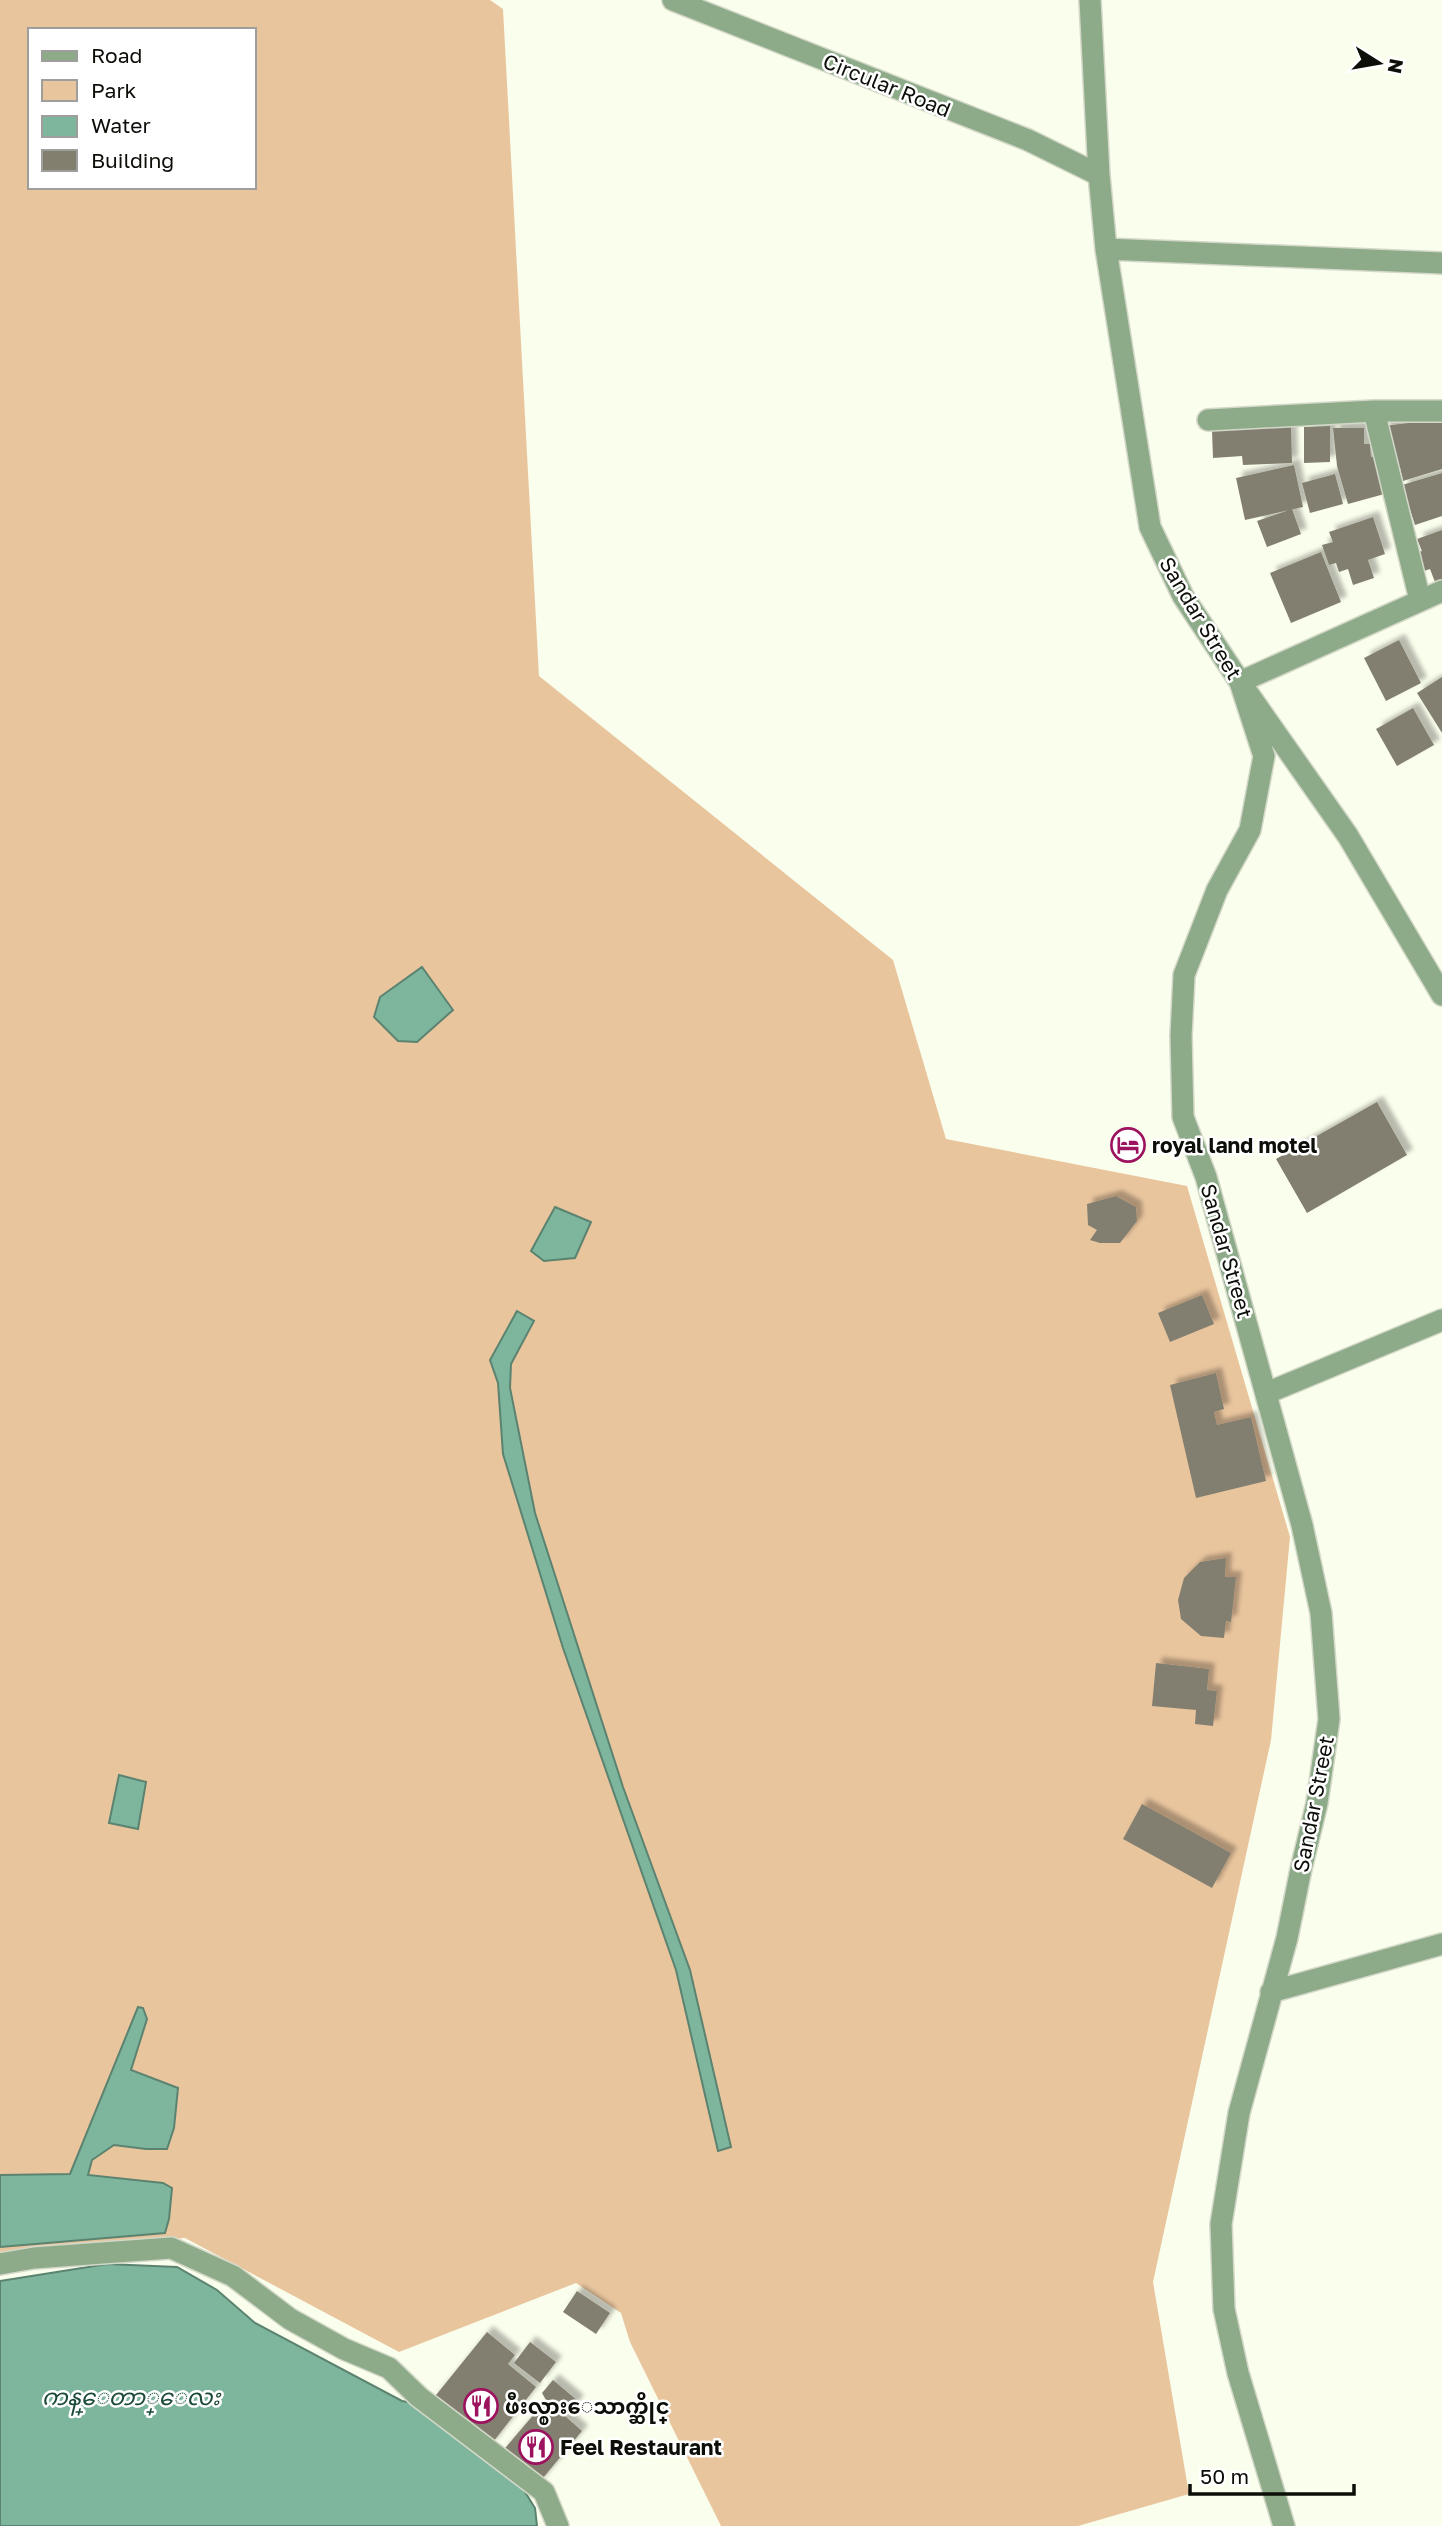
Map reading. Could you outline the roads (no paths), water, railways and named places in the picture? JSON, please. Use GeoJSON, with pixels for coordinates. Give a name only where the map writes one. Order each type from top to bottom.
{"type":"FeatureCollection","features":[{"type":"Feature","properties":{"kind":"street","name":"Circular Road"},"geometry":{"type":"LineString","coordinates":[[673,0],[1028,140],[1099,175]]}},
{"type":"Feature","properties":{"kind":"street","name":"Sandar Street"},"geometry":{"type":"LineString","coordinates":[[1090,0],[1099,175],[1106,249],[1150,527],[1183,596],[1240,682],[1264,756],[1250,830],[1217,890],[1184,975],[1181,1037],[1183,1117],[1206,1177],[1302,1525],[1321,1613],[1329,1719],[1317,1803],[1287,1938],[1239,2113],[1221,2224],[1224,2309],[1238,2373],[1284,2526]]}},
{"type":"Feature","properties":{"kind":"street"},"geometry":{"type":"LineString","coordinates":[[1106,249],[1442,263]]}},
{"type":"Feature","properties":{"kind":"street"},"geometry":{"type":"LineString","coordinates":[[1374,411],[1420,600]]}},
{"type":"Feature","properties":{"kind":"street"},"geometry":{"type":"LineString","coordinates":[[1208,420],[1374,411],[1442,411]]}},
{"type":"Feature","properties":{"kind":"street"},"geometry":{"type":"LineString","coordinates":[[1442,591],[1240,682],[1348,836],[1442,995]]}},
{"type":"Feature","properties":{"kind":"street"},"geometry":{"type":"LineString","coordinates":[[1267,1393],[1442,1320]]}},
{"type":"Feature","properties":{"kind":"street"},"geometry":{"type":"LineString","coordinates":[[1271,1992],[1442,1944]]}},
{"type":"Feature","properties":{"kind":"street"},"geometry":{"type":"LineString","coordinates":[[0,2264],[34,2258],[171,2249],[233,2276],[290,2319],[344,2349],[389,2368],[419,2397],[544,2492],[558,2526]]}},
{"type":"Feature","properties":{"kind":"water"},"geometry":{"type":"Polygon","coordinates":[[[422,967],[453,1010],[417,1042],[398,1041],[374,1017],[380,997],[422,967]]]}},
{"type":"Feature","properties":{"kind":"water"},"geometry":{"type":"Polygon","coordinates":[[[555,1207],[591,1222],[575,1258],[544,1261],[531,1251],[555,1207]]]}},
{"type":"Feature","properties":{"kind":"water"},"geometry":{"type":"Polygon","coordinates":[[[517,1311],[534,1321],[511,1364],[510,1388],[535,1513],[623,1787],[690,1970],[731,2147],[718,2151],[676,1970],[563,1648],[503,1454],[498,1383],[490,1360],[517,1311]]]}},
{"type":"Feature","properties":{"kind":"water"},"geometry":{"type":"Polygon","coordinates":[[[119,1775],[146,1782],[138,1829],[109,1823],[119,1775]]]}},
{"type":"Feature","properties":{"kind":"water"},"geometry":{"type":"Polygon","coordinates":[[[138,2007],[143,2008],[147,2019],[131,2070],[178,2088],[174,2128],[167,2149],[114,2145],[92,2160],[88,2175],[163,2183],[172,2188],[165,2233],[0,2247],[0,2175],[70,2174],[138,2007]]]}},
{"type":"Feature","properties":{"kind":"water","name":"ကန္ေတာ္ေလး"},"geometry":{"type":"Polygon","coordinates":[[[107,2264],[177,2267],[217,2290],[255,2323],[402,2401],[426,2405],[517,2479],[535,2508],[537,2526],[0,2526],[0,2281],[107,2264]]]}},
{"type":"Feature","properties":{"kind":"place","name":"royal land motel"},"geometry":{"type":"Point","coordinates":[1128,1145]}},
{"type":"Feature","properties":{"kind":"place","name":"ဖီးလ္စားေသာက္ဆိုင္"},"geometry":{"type":"Point","coordinates":[481,2406]}},
{"type":"Feature","properties":{"kind":"place","name":"Feel Restaurant"},"geometry":{"type":"Point","coordinates":[536,2447]}}]}
